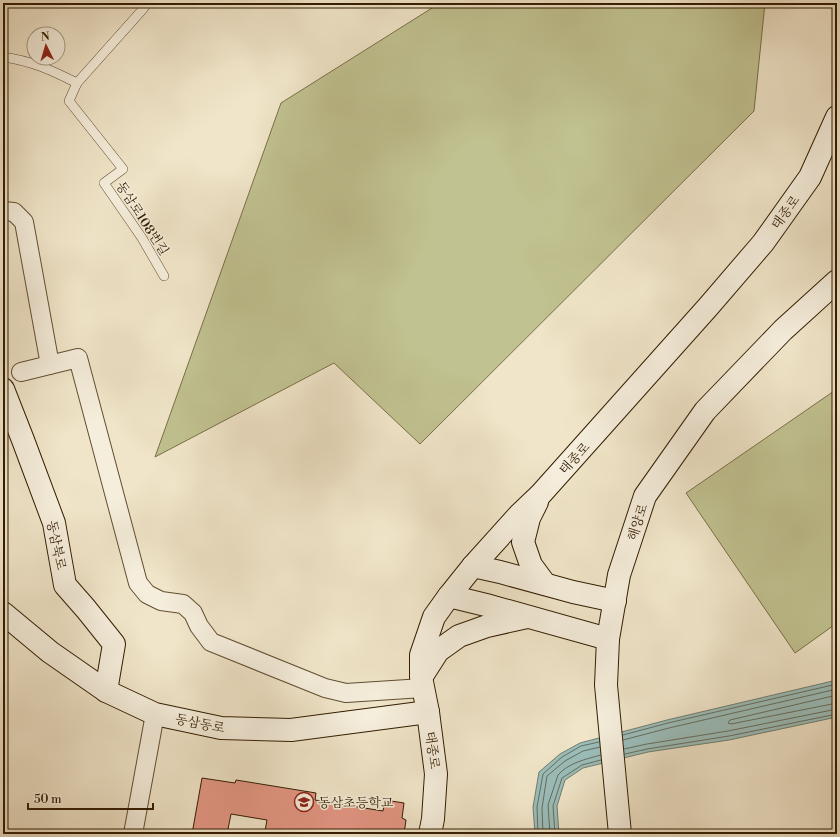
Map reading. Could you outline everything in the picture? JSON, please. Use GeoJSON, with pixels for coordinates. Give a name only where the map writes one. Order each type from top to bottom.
{"type":"FeatureCollection","features":[{"type":"Feature","properties":{"kind":"main road","name":"태종로"},"geometry":{"type":"LineString","coordinates":[[430,834],[434,819],[436,774],[428,712],[422,682],[421,655],[434,617],[472,566],[519,515],[540,495],[708,307],[763,242],[810,177],[837,117]]}},
{"type":"Feature","properties":{"kind":"main road","name":"해양로"},"geometry":{"type":"LineString","coordinates":[[620,834],[606,685],[608,639],[619,575],[645,496],[705,411],[783,330],[837,281]]}},
{"type":"Feature","properties":{"kind":"main road","name":"동삼북로"},"geometry":{"type":"LineString","coordinates":[[3,389],[54,523],[65,585],[114,644],[106,691]]}},
{"type":"Feature","properties":{"kind":"main road"},"geometry":{"type":"LineString","coordinates":[[540,495],[529,518],[524,542],[531,565],[545,584]]}},
{"type":"Feature","properties":{"kind":"main road"},"geometry":{"type":"LineString","coordinates":[[472,566],[500,572],[572,592],[615,601]]}},
{"type":"Feature","properties":{"kind":"main road"},"geometry":{"type":"LineString","coordinates":[[449,596],[608,639]]}},
{"type":"Feature","properties":{"kind":"main road","name":"동삼동로"},"geometry":{"type":"LineString","coordinates":[[3,613],[50,652],[106,691],[156,714],[221,728],[291,730],[428,712]]}},
{"type":"Feature","properties":{"kind":"main road"},"geometry":{"type":"LineString","coordinates":[[422,682],[438,651],[459,636],[487,626],[529,617]]}},
{"type":"Feature","properties":{"kind":"street"},"geometry":{"type":"LineString","coordinates":[[3,211],[14,212],[24,222],[50,365]]}},
{"type":"Feature","properties":{"kind":"street"},"geometry":{"type":"LineString","coordinates":[[21,372],[78,358],[138,583],[147,594],[161,601],[183,604],[192,613],[199,626],[211,642],[325,688],[346,693],[422,682]]}},
{"type":"Feature","properties":{"kind":"street"},"geometry":{"type":"LineString","coordinates":[[133,834],[156,714]]}},
{"type":"Feature","properties":{"kind":"lane","name":"동삼로108번길"},"geometry":{"type":"LineString","coordinates":[[147,3],[77,83],[69,101],[123,169],[104,184],[142,238],[164,276]]}},
{"type":"Feature","properties":{"kind":"lane"},"geometry":{"type":"LineString","coordinates":[[3,58],[30,62],[47,68],[77,83]]}},
{"type":"Feature","properties":{"kind":"green space"},"geometry":{"type":"Polygon","coordinates":[[[440,3],[765,3],[754,111],[420,444],[334,363],[155,457],[281,103],[440,3]]]}},
{"type":"Feature","properties":{"kind":"green space"},"geometry":{"type":"Polygon","coordinates":[[[837,389],[837,623],[795,653],[686,493],[837,389]]]}},
{"type":"Feature","properties":{"kind":"water"},"geometry":{"type":"Polygon","coordinates":[[[837,680],[837,717],[729,740],[648,752],[583,768],[565,780],[557,806],[559,834],[535,834],[533,807],[539,772],[560,754],[580,743],[667,720],[837,680]]]}},
{"type":"Feature","properties":{"kind":"building"},"geometry":{"type":"Polygon","coordinates":[[[202,778],[235,783],[236,780],[316,793],[315,800],[383,811],[385,800],[404,803],[402,818],[406,820],[404,834],[282,834],[265,831],[267,820],[231,814],[227,834],[192,834],[202,778]]]}},
{"type":"Feature","properties":{"kind":"place","name":"동삼초등학교"},"geometry":{"type":"Point","coordinates":[304,802]}}]}
